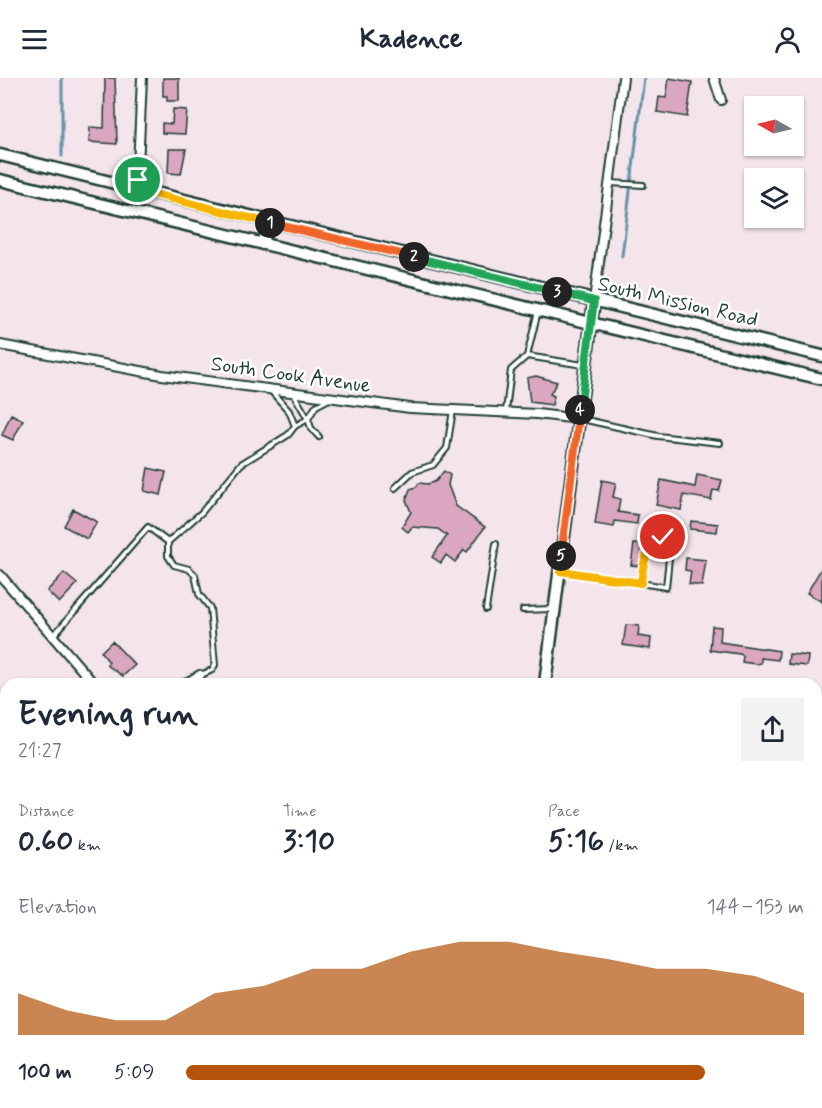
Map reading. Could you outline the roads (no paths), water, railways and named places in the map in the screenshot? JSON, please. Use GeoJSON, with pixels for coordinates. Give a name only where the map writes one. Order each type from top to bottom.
{"type":"FeatureCollection","features":[{"type":"Feature","properties":{"kind":"main road","name":"South Mission Road"},"geometry":{"type":"LineString","coordinates":[[0,156],[822,356]]}},
{"type":"Feature","properties":{"kind":"main road","name":"South Mission Road"},"geometry":{"type":"LineString","coordinates":[[0,180],[822,379]]}},
{"type":"Feature","properties":{"kind":"main road"},"geometry":{"type":"LineString","coordinates":[[262,244],[269,222]]}},
{"type":"Feature","properties":{"kind":"main road"},"geometry":{"type":"LineString","coordinates":[[546,678],[594,301]]}},
{"type":"Feature","properties":{"kind":"street"},"geometry":{"type":"LineString","coordinates":[[137,190],[142,78]]}},
{"type":"Feature","properties":{"kind":"street"},"geometry":{"type":"LineString","coordinates":[[594,301],[623,78]]}},
{"type":"Feature","properties":{"kind":"street"},"geometry":{"type":"LineString","coordinates":[[714,78],[721,100]]}},
{"type":"Feature","properties":{"kind":"street","name":"South Cook Avenue"},"geometry":{"type":"LineString","coordinates":[[0,345],[162,375],[410,408],[506,412],[579,419]]}},
{"type":"Feature","properties":{"kind":"street"},"geometry":{"type":"LineString","coordinates":[[0,575],[89,678]]}},
{"type":"Feature","properties":{"kind":"street"},"geometry":{"type":"LineString","coordinates":[[195,678],[200,675]]}},
{"type":"Feature","properties":{"kind":"lane"},"geometry":{"type":"LineString","coordinates":[[610,183],[643,185]]}},
{"type":"Feature","properties":{"kind":"lane"},"geometry":{"type":"LineString","coordinates":[[506,412],[511,370],[527,356],[538,311]]}},
{"type":"Feature","properties":{"kind":"lane"},"geometry":{"type":"LineString","coordinates":[[527,356],[586,365]]}},
{"type":"Feature","properties":{"kind":"lane"},"geometry":{"type":"LineString","coordinates":[[268,388],[289,411],[295,426]]}},
{"type":"Feature","properties":{"kind":"lane"},"geometry":{"type":"LineString","coordinates":[[292,392],[311,428],[319,436]]}},
{"type":"Feature","properties":{"kind":"lane"},"geometry":{"type":"LineString","coordinates":[[200,675],[212,670],[215,665],[210,608],[199,594],[195,575],[189,569],[174,565],[168,556],[168,542],[202,512],[241,464],[288,435],[295,426],[308,419],[316,406],[332,398]]}},
{"type":"Feature","properties":{"kind":"lane"},"geometry":{"type":"LineString","coordinates":[[395,488],[412,472],[433,465],[447,448],[453,410]]}},
{"type":"Feature","properties":{"kind":"lane"},"geometry":{"type":"LineString","coordinates":[[579,419],[658,436],[720,443]]}},
{"type":"Feature","properties":{"kind":"lane"},"geometry":{"type":"LineString","coordinates":[[52,637],[148,526],[168,542]]}},
{"type":"Feature","properties":{"kind":"lane"},"geometry":{"type":"LineString","coordinates":[[560,571],[666,587],[671,539],[660,538],[653,544],[644,562],[641,583]]}},
{"type":"Feature","properties":{"kind":"lane"},"geometry":{"type":"LineString","coordinates":[[486,609],[496,544]]}},
{"type":"Feature","properties":{"kind":"lane"},"geometry":{"type":"LineString","coordinates":[[523,610],[555,608]]}},
{"type":"Feature","properties":{"kind":"waterway"},"geometry":{"type":"LineString","coordinates":[[62,78],[62,156]]}},
{"type":"Feature","properties":{"kind":"waterway"},"geometry":{"type":"LineString","coordinates":[[622,256],[644,78]]}}]}
